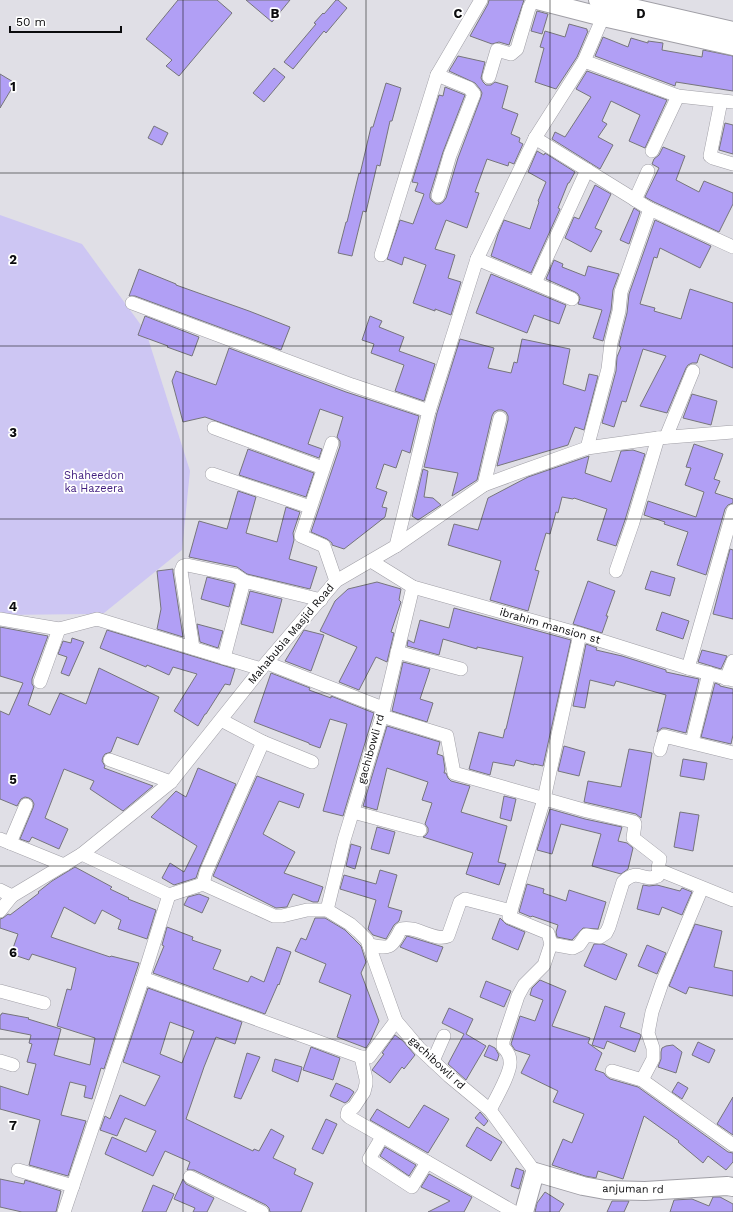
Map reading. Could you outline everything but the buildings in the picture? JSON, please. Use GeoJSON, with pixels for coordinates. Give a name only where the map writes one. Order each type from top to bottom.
{"type":"FeatureCollection","features":[{"type":"Feature","properties":{"kind":"main road"},"geometry":{"type":"LineString","coordinates":[[537,0],[603,6],[733,31]]}},
{"type":"Feature","properties":{"kind":"main road"},"geometry":{"type":"LineString","coordinates":[[603,6],[733,46]]}},
{"type":"Feature","properties":{"kind":"main road"},"geometry":{"type":"LineString","coordinates":[[524,1212],[535,1172]]}},
{"type":"Feature","properties":{"kind":"main road","name":"anjuman rd"},"geometry":{"type":"LineString","coordinates":[[535,1172],[583,1186],[605,1190],[645,1191],[731,1183]]}},
{"type":"Feature","properties":{"kind":"street"},"geometry":{"type":"LineString","coordinates":[[381,255],[437,75],[481,0]]}},
{"type":"Feature","properties":{"kind":"street"},"geometry":{"type":"LineString","coordinates":[[489,77],[497,50],[511,54],[517,49],[529,8],[533,0]]}},
{"type":"Feature","properties":{"kind":"street"},"geometry":{"type":"LineString","coordinates":[[396,546],[429,411],[477,258],[535,138],[584,61],[603,6]]}},
{"type":"Feature","properties":{"kind":"street"},"geometry":{"type":"LineString","coordinates":[[584,61],[678,96],[727,102],[710,156],[733,164]]}},
{"type":"Feature","properties":{"kind":"street"},"geometry":{"type":"LineString","coordinates":[[437,75],[469,88],[474,94],[450,155],[438,196]]}},
{"type":"Feature","properties":{"kind":"street"},"geometry":{"type":"LineString","coordinates":[[652,151],[678,96]]}},
{"type":"Feature","properties":{"kind":"street"},"geometry":{"type":"LineString","coordinates":[[535,138],[650,209],[733,248]]}},
{"type":"Feature","properties":{"kind":"street"},"geometry":{"type":"LineString","coordinates":[[535,283],[587,170]]}},
{"type":"Feature","properties":{"kind":"street"},"geometry":{"type":"LineString","coordinates":[[636,200],[648,171]]}},
{"type":"Feature","properties":{"kind":"street"},"geometry":{"type":"LineString","coordinates":[[587,448],[608,369],[611,343],[619,311],[621,292],[650,209]]}},
{"type":"Feature","properties":{"kind":"street"},"geometry":{"type":"LineString","coordinates":[[477,258],[572,299]]}},
{"type":"Feature","properties":{"kind":"street"},"geometry":{"type":"LineString","coordinates":[[132,303],[429,411]]}},
{"type":"Feature","properties":{"kind":"street"},"geometry":{"type":"LineString","coordinates":[[616,571],[662,437],[693,371]]}},
{"type":"Feature","properties":{"kind":"street"},"geometry":{"type":"LineString","coordinates":[[484,486],[500,418]]}},
{"type":"Feature","properties":{"kind":"street"},"geometry":{"type":"LineString","coordinates":[[214,428],[323,468]]}},
{"type":"Feature","properties":{"kind":"street","name":"Mahabubia Masjid Road"},"geometry":{"type":"LineString","coordinates":[[0,911],[12,896],[82,854],[171,782],[264,666],[336,581],[396,546],[484,486],[587,448],[662,437],[733,432]]}},
{"type":"Feature","properties":{"kind":"street"},"geometry":{"type":"LineString","coordinates":[[332,443],[301,536],[324,546],[336,581]]}},
{"type":"Feature","properties":{"kind":"street"},"geometry":{"type":"LineString","coordinates":[[212,474],[310,507]]}},
{"type":"Feature","properties":{"kind":"street"},"geometry":{"type":"LineString","coordinates":[[688,668],[733,511]]}},
{"type":"Feature","properties":{"kind":"street","name":"ibrahim mansion st"},"geometry":{"type":"LineString","coordinates":[[371,561],[412,587],[580,634],[729,680]]}},
{"type":"Feature","properties":{"kind":"street"},"geometry":{"type":"LineString","coordinates":[[194,648],[181,571],[183,566],[187,565],[235,575],[244,581],[321,600]]}},
{"type":"Feature","properties":{"kind":"street"},"geometry":{"type":"LineString","coordinates":[[224,658],[244,581]]}},
{"type":"Feature","properties":{"kind":"street","name":"gachibowli rd"},"geometry":{"type":"LineString","coordinates":[[412,587],[382,712],[327,910],[350,924],[367,940],[396,1021],[419,1048],[490,1110],[535,1172]]}},
{"type":"Feature","properties":{"kind":"street"},"geometry":{"type":"LineString","coordinates":[[0,619],[59,629],[97,619],[224,658],[264,666],[447,736],[454,773],[588,811],[634,822],[633,838],[660,859],[658,876],[652,879],[634,875],[628,877],[623,882],[609,927],[606,933],[600,937],[586,935],[579,945],[574,948],[552,944]]}},
{"type":"Feature","properties":{"kind":"street"},"geometry":{"type":"LineString","coordinates":[[40,682],[59,629]]}},
{"type":"Feature","properties":{"kind":"street"},"geometry":{"type":"LineString","coordinates":[[490,1110],[508,1072],[510,1061],[506,1050],[503,1047],[503,1041],[518,996],[524,985],[544,965],[552,944],[548,933],[509,917],[544,798],[580,634]]}},
{"type":"Feature","properties":{"kind":"street"},"geometry":{"type":"LineString","coordinates":[[397,652],[461,669]]}},
{"type":"Feature","properties":{"kind":"street"},"geometry":{"type":"LineString","coordinates":[[729,680],[733,661]]}},
{"type":"Feature","properties":{"kind":"street"},"geometry":{"type":"LineString","coordinates":[[692,742],[709,673]]}},
{"type":"Feature","properties":{"kind":"street"},"geometry":{"type":"LineString","coordinates":[[221,720],[263,742],[312,762]]}},
{"type":"Feature","properties":{"kind":"street"},"geometry":{"type":"LineString","coordinates":[[660,750],[664,736],[733,753]]}},
{"type":"Feature","properties":{"kind":"street"},"geometry":{"type":"LineString","coordinates":[[203,884],[206,872],[263,742]]}},
{"type":"Feature","properties":{"kind":"street"},"geometry":{"type":"LineString","coordinates":[[110,760],[171,782]]}},
{"type":"Feature","properties":{"kind":"street"},"geometry":{"type":"LineString","coordinates":[[26,805],[5,841],[64,865]]}},
{"type":"Feature","properties":{"kind":"street"},"geometry":{"type":"LineString","coordinates":[[353,812],[420,830]]}},
{"type":"Feature","properties":{"kind":"street"},"geometry":{"type":"LineString","coordinates":[[82,854],[169,895],[203,884],[274,916],[282,916],[307,910],[327,910]]}},
{"type":"Feature","properties":{"kind":"street"},"geometry":{"type":"LineString","coordinates":[[659,870],[733,900]]}},
{"type":"Feature","properties":{"kind":"street"},"geometry":{"type":"LineString","coordinates":[[642,1080],[653,1059],[653,1048],[648,1034],[652,1012],[662,983],[702,888]]}},
{"type":"Feature","properties":{"kind":"street"},"geometry":{"type":"LineString","coordinates":[[0,890],[12,896]]}},
{"type":"Feature","properties":{"kind":"street"},"geometry":{"type":"LineString","coordinates":[[64,1212],[143,978],[169,895]]}},
{"type":"Feature","properties":{"kind":"street"},"geometry":{"type":"LineString","coordinates":[[369,945],[384,948],[390,947],[401,929],[405,928],[411,928],[438,937],[448,936],[460,902],[465,899],[511,911]]}},
{"type":"Feature","properties":{"kind":"street"},"geometry":{"type":"LineString","coordinates":[[143,978],[361,1056],[368,1057],[396,1021]]}},
{"type":"Feature","properties":{"kind":"street"},"geometry":{"type":"LineString","coordinates":[[0,991],[44,1003]]}},
{"type":"Feature","properties":{"kind":"street"},"geometry":{"type":"LineString","coordinates":[[433,1061],[444,1036]]}},
{"type":"Feature","properties":{"kind":"street"},"geometry":{"type":"LineString","coordinates":[[361,1056],[366,1084],[364,1092],[354,1108],[348,1110],[347,1115],[382,1137],[514,1212]]}},
{"type":"Feature","properties":{"kind":"street"},"geometry":{"type":"LineString","coordinates":[[612,1071],[642,1080],[733,1145]]}},
{"type":"Feature","properties":{"kind":"street"},"geometry":{"type":"LineString","coordinates":[[382,1137],[369,1159],[412,1187],[427,1162]]}},
{"type":"Feature","properties":{"kind":"street"},"geometry":{"type":"LineString","coordinates":[[18,1170],[73,1186]]}},
{"type":"Feature","properties":{"kind":"street"},"geometry":{"type":"LineString","coordinates":[[190,1177],[262,1212]]}},
{"type":"Feature","properties":{"kind":"green space","name":"Shaheedon ka Hazeera"},"geometry":{"type":"Polygon","coordinates":[[[0,215],[82,244],[146,332],[190,471],[182,550],[104,613],[0,615],[0,215]]]}}]}
